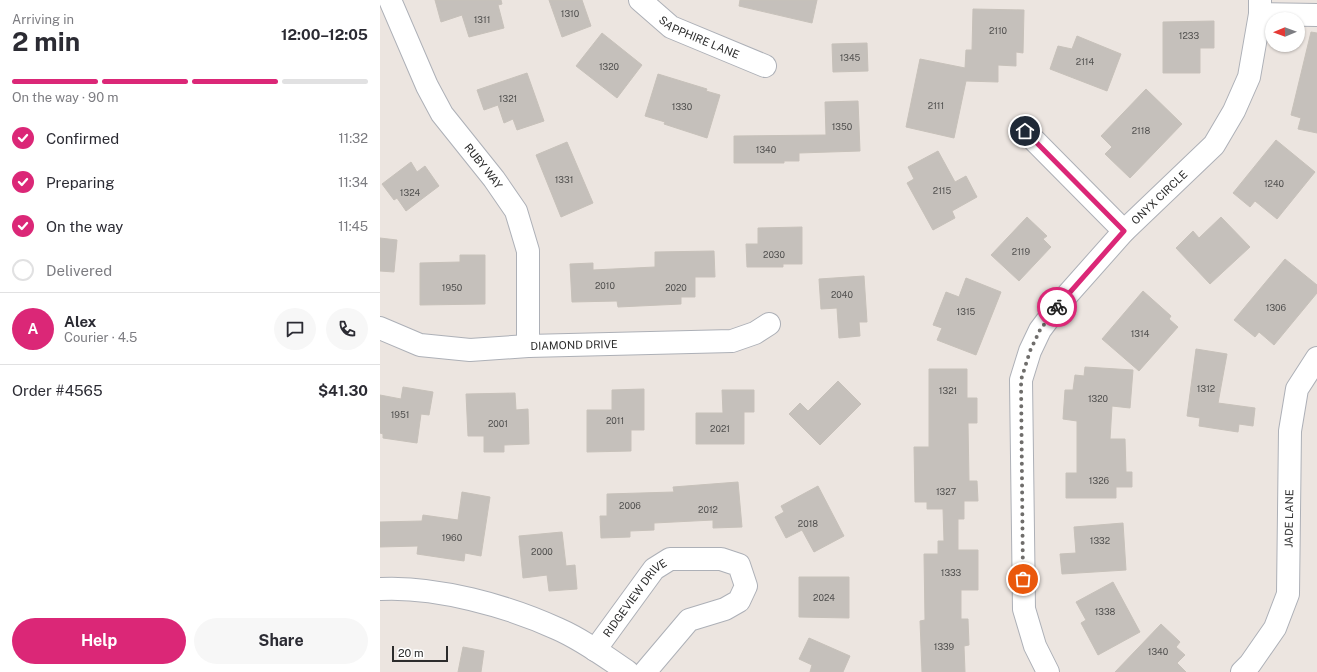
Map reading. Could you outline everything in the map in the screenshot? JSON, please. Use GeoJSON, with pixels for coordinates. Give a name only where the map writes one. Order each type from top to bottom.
{"type":"FeatureCollection","features":[{"type":"Feature","properties":{"kind":"street","name":"RUBY WAY"},"geometry":{"type":"LineString","coordinates":[[390,0],[427,86],[442,114],[494,180],[516,211],[528,250],[528,346]]}},
{"type":"Feature","properties":{"kind":"street","name":"SAPPHIRE LANE"},"geometry":{"type":"LineString","coordinates":[[640,0],[671,27],[765,66]]}},
{"type":"Feature","properties":{"kind":"street","name":"ONYX CIRCLE"},"geometry":{"type":"LineString","coordinates":[[1048,672],[1035,646],[1024,609],[1021,380],[1030,351],[1040,330],[1061,302],[1124,231],[1214,145],[1234,111],[1249,77],[1260,7],[1317,15]]}},
{"type":"Feature","properties":{"kind":"street"},"geometry":{"type":"LineString","coordinates":[[1025,131],[1124,231]]}},
{"type":"Feature","properties":{"kind":"street","name":"DIAMOND DRIVE"},"geometry":{"type":"LineString","coordinates":[[380,328],[420,345],[470,350],[528,346],[732,341],[755,333],[769,324]]}},
{"type":"Feature","properties":{"kind":"street","name":"JADE LANE"},"geometry":{"type":"LineString","coordinates":[[1242,672],[1250,664],[1275,628],[1288,594],[1290,431],[1298,389],[1317,358]]}},
{"type":"Feature","properties":{"kind":"street","name":"RIDGEVIEW DRIVE"},"geometry":{"type":"LineString","coordinates":[[595,650],[654,569],[670,559],[721,559],[739,565],[746,586],[739,601],[725,609],[689,620],[645,672]]}},
{"type":"Feature","properties":{"kind":"street"},"geometry":{"type":"LineString","coordinates":[[380,589],[393,588],[467,598],[516,613],[559,629],[595,650],[628,672]]}},
{"type":"Feature","properties":{"kind":"building"},"geometry":{"type":"Polygon","coordinates":[[[435,0],[501,0],[502,4],[498,5],[504,28],[469,37],[462,15],[441,22],[435,0]]]}},
{"type":"Feature","properties":{"kind":"building"},"geometry":{"type":"Polygon","coordinates":[[[549,0],[582,0],[591,26],[562,37],[549,0]]]}},
{"type":"Feature","properties":{"kind":"building"},"geometry":{"type":"Polygon","coordinates":[[[740,0],[817,0],[812,23],[739,6],[740,0]]]}},
{"type":"Feature","properties":{"kind":"building"},"geometry":{"type":"Polygon","coordinates":[[[973,9],[1024,10],[1023,53],[1016,52],[1016,66],[998,65],[998,82],[966,81],[954,138],[906,127],[920,59],[965,68],[966,50],[972,50],[973,9]]]}},
{"type":"Feature","properties":{"kind":"building"},"geometry":{"type":"Polygon","coordinates":[[[1214,21],[1214,48],[1200,48],[1200,73],[1163,73],[1163,22],[1214,21]]]}},
{"type":"Feature","properties":{"kind":"building"},"geometry":{"type":"Polygon","coordinates":[[[1311,32],[1317,33],[1317,133],[1298,129],[1301,118],[1291,115],[1311,32]]]}},
{"type":"Feature","properties":{"kind":"building"},"geometry":{"type":"Polygon","coordinates":[[[602,33],[642,65],[617,98],[576,66],[602,33]]]}},
{"type":"Feature","properties":{"kind":"building"},"geometry":{"type":"Polygon","coordinates":[[[1077,36],[1121,54],[1107,91],[1050,69],[1058,46],[1072,49],[1077,36]]]}},
{"type":"Feature","properties":{"kind":"building"},"geometry":{"type":"Polygon","coordinates":[[[867,43],[868,71],[833,72],[832,44],[867,43]]]}},
{"type":"Feature","properties":{"kind":"building"},"geometry":{"type":"Polygon","coordinates":[[[527,73],[544,121],[517,130],[513,119],[504,123],[498,105],[484,110],[477,90],[527,73]]]}},
{"type":"Feature","properties":{"kind":"building"},"geometry":{"type":"Polygon","coordinates":[[[658,74],[707,89],[706,91],[720,95],[707,138],[645,116],[658,74]]]}},
{"type":"Feature","properties":{"kind":"building"},"geometry":{"type":"Polygon","coordinates":[[[1146,89],[1182,124],[1130,178],[1105,154],[1112,147],[1101,136],[1146,89]]]}},
{"type":"Feature","properties":{"kind":"building"},"geometry":{"type":"Polygon","coordinates":[[[858,101],[860,151],[799,153],[799,161],[784,161],[784,163],[734,163],[734,136],[826,135],[825,102],[858,101]]]}},
{"type":"Feature","properties":{"kind":"building"},"geometry":{"type":"Polygon","coordinates":[[[1276,140],[1315,172],[1277,219],[1255,201],[1250,207],[1233,193],[1276,140]]]}},
{"type":"Feature","properties":{"kind":"building"},"geometry":{"type":"Polygon","coordinates":[[[567,142],[593,203],[561,217],[536,155],[567,142]]]}},
{"type":"Feature","properties":{"kind":"building"},"geometry":{"type":"Polygon","coordinates":[[[938,151],[955,182],[966,176],[977,197],[952,211],[955,218],[933,230],[907,183],[914,179],[908,167],[938,151]]]}},
{"type":"Feature","properties":{"kind":"building"},"geometry":{"type":"Polygon","coordinates":[[[411,162],[417,172],[425,166],[439,186],[406,211],[397,198],[394,200],[382,184],[411,162]]]}},
{"type":"Feature","properties":{"kind":"building"},"geometry":{"type":"Polygon","coordinates":[[[1027,217],[1047,236],[1043,239],[1051,247],[1019,281],[991,255],[1027,217]]]}},
{"type":"Feature","properties":{"kind":"building"},"geometry":{"type":"Polygon","coordinates":[[[1221,217],[1250,247],[1210,284],[1176,248],[1193,231],[1199,238],[1221,217]]]}},
{"type":"Feature","properties":{"kind":"building"},"geometry":{"type":"Polygon","coordinates":[[[802,227],[802,264],[783,264],[783,267],[747,267],[746,244],[758,244],[758,228],[802,227]]]}},
{"type":"Feature","properties":{"kind":"building"},"geometry":{"type":"Polygon","coordinates":[[[380,238],[397,240],[394,272],[380,271],[380,238]]]}},
{"type":"Feature","properties":{"kind":"building"},"geometry":{"type":"Polygon","coordinates":[[[714,251],[715,277],[695,277],[695,297],[681,297],[681,304],[618,307],[617,301],[572,302],[570,264],[593,263],[593,270],[655,267],[655,252],[714,251]]]}},
{"type":"Feature","properties":{"kind":"building"},"geometry":{"type":"Polygon","coordinates":[[[460,255],[485,255],[485,304],[420,305],[420,263],[460,262],[460,255]]]}},
{"type":"Feature","properties":{"kind":"building"},"geometry":{"type":"Polygon","coordinates":[[[1285,259],[1317,285],[1317,293],[1274,345],[1259,332],[1255,337],[1234,320],[1285,259]]]}},
{"type":"Feature","properties":{"kind":"building"},"geometry":{"type":"Polygon","coordinates":[[[864,276],[867,322],[859,322],[860,336],[839,338],[837,308],[821,309],[819,279],[864,276]]]}},
{"type":"Feature","properties":{"kind":"building"},"geometry":{"type":"Polygon","coordinates":[[[966,278],[1001,292],[976,355],[937,340],[942,328],[933,325],[946,292],[959,297],[966,278]]]}},
{"type":"Feature","properties":{"kind":"building"},"geometry":{"type":"Polygon","coordinates":[[[1143,291],[1171,316],[1169,319],[1178,327],[1139,371],[1102,339],[1143,291]]]}},
{"type":"Feature","properties":{"kind":"building"},"geometry":{"type":"Polygon","coordinates":[[[1196,349],[1227,354],[1218,403],[1255,408],[1253,426],[1239,424],[1238,432],[1199,426],[1200,418],[1187,416],[1196,349]]]}},
{"type":"Feature","properties":{"kind":"building"},"geometry":{"type":"Polygon","coordinates":[[[1085,367],[1133,370],[1130,408],[1112,406],[1110,439],[1125,439],[1126,472],[1132,472],[1132,487],[1116,487],[1116,498],[1066,498],[1066,473],[1077,473],[1077,421],[1063,419],[1065,390],[1073,390],[1075,375],[1084,376],[1085,367]]]}},
{"type":"Feature","properties":{"kind":"building"},"geometry":{"type":"Polygon","coordinates":[[[929,369],[967,369],[967,398],[977,398],[977,423],[968,423],[969,481],[977,481],[978,501],[964,501],[964,519],[958,519],[958,550],[978,550],[978,590],[961,590],[961,619],[968,619],[969,645],[964,646],[965,672],[922,672],[920,621],[925,620],[924,554],[938,554],[938,541],[944,541],[943,509],[927,509],[927,502],[915,502],[914,447],[929,447],[929,369]]]}},
{"type":"Feature","properties":{"kind":"building"},"geometry":{"type":"Polygon","coordinates":[[[838,381],[861,404],[820,445],[789,414],[800,403],[808,411],[838,381]]]}},
{"type":"Feature","properties":{"kind":"building"},"geometry":{"type":"Polygon","coordinates":[[[403,387],[433,392],[429,415],[421,414],[417,443],[383,438],[383,434],[380,433],[380,395],[401,399],[403,387]]]}},
{"type":"Feature","properties":{"kind":"building"},"geometry":{"type":"Polygon","coordinates":[[[644,389],[644,430],[631,430],[631,451],[587,452],[587,410],[612,410],[612,390],[644,389]]]}},
{"type":"Feature","properties":{"kind":"building"},"geometry":{"type":"Polygon","coordinates":[[[722,390],[754,390],[754,412],[744,412],[744,444],[696,444],[696,413],[723,413],[722,390]]]}},
{"type":"Feature","properties":{"kind":"building"},"geometry":{"type":"Polygon","coordinates":[[[515,393],[516,410],[528,409],[529,444],[504,445],[504,452],[484,452],[484,436],[468,436],[466,394],[515,393]]]}},
{"type":"Feature","properties":{"kind":"building"},"geometry":{"type":"Polygon","coordinates":[[[738,482],[742,527],[713,528],[713,520],[654,523],[654,530],[630,531],[630,537],[601,538],[600,516],[607,516],[607,494],[674,492],[673,487],[738,482]]]}},
{"type":"Feature","properties":{"kind":"building"},"geometry":{"type":"Polygon","coordinates":[[[818,486],[844,536],[814,552],[802,530],[786,538],[775,517],[784,512],[781,506],[818,486]]]}},
{"type":"Feature","properties":{"kind":"building"},"geometry":{"type":"Polygon","coordinates":[[[462,492],[490,497],[481,556],[465,553],[464,561],[417,554],[418,546],[380,547],[380,522],[422,521],[423,515],[458,520],[462,492]]]}},
{"type":"Feature","properties":{"kind":"building"},"geometry":{"type":"Polygon","coordinates":[[[1123,523],[1126,570],[1062,574],[1060,554],[1076,553],[1074,527],[1123,523]]]}},
{"type":"Feature","properties":{"kind":"building"},"geometry":{"type":"Polygon","coordinates":[[[562,532],[566,566],[575,565],[577,589],[549,591],[547,575],[523,578],[519,536],[562,532]]]}},
{"type":"Feature","properties":{"kind":"building"},"geometry":{"type":"Polygon","coordinates":[[[799,577],[849,577],[849,618],[799,617],[799,577]]]}},
{"type":"Feature","properties":{"kind":"building"},"geometry":{"type":"Polygon","coordinates":[[[1113,582],[1140,632],[1098,655],[1081,623],[1086,620],[1076,602],[1113,582]]]}},
{"type":"Feature","properties":{"kind":"building"},"geometry":{"type":"Polygon","coordinates":[[[1161,624],[1180,642],[1176,647],[1185,655],[1177,663],[1186,672],[1115,672],[1161,624]]]}},
{"type":"Feature","properties":{"kind":"building"},"geometry":{"type":"Polygon","coordinates":[[[809,638],[850,656],[843,672],[810,672],[812,665],[799,659],[809,638]]]}},
{"type":"Feature","properties":{"kind":"building"},"geometry":{"type":"Polygon","coordinates":[[[463,647],[484,651],[481,672],[458,672],[463,647]]]}},
{"type":"Feature","properties":{"kind":"way so far"},"geometry":{"type":"LineString","coordinates":[[1023,579],[1021,380],[1030,351],[1040,330],[1057,307]]}},
{"type":"Feature","properties":{"kind":"route"},"geometry":{"type":"LineString","coordinates":[[1025,131],[1124,231],[1057,307]]}}]}
